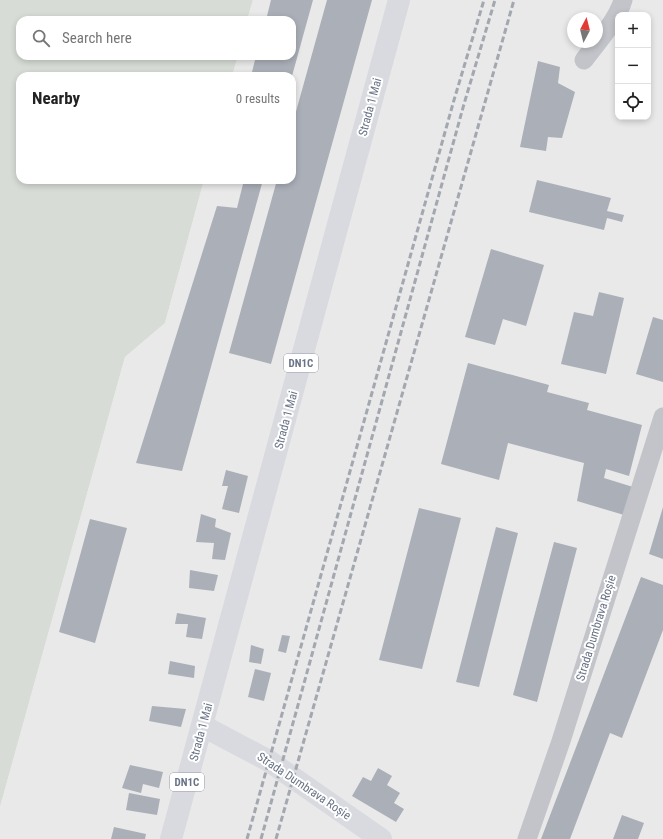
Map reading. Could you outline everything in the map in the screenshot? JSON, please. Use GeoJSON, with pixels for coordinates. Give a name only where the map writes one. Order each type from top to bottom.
{"type":"FeatureCollection","features":[{"type":"Feature","properties":{"kind":"main road","name":"Strada 1 Mai"},"geometry":{"type":"LineString","coordinates":[[171,839],[399,0]]}},
{"type":"Feature","properties":{"kind":"main road","name":"Strada Dumbrava Roșie"},"geometry":{"type":"LineString","coordinates":[[202,726],[269,761],[381,839]]}},
{"type":"Feature","properties":{"kind":"lane"},"geometry":{"type":"LineString","coordinates":[[584,60],[604,34],[621,8],[623,0]]}},
{"type":"Feature","properties":{"kind":"lane","name":"Strada Dumbrava Roșie"},"geometry":{"type":"LineString","coordinates":[[527,839],[561,741],[663,417]]}},
{"type":"Feature","properties":{"kind":"shaded area"},"geometry":{"type":"Polygon","coordinates":[[[0,0],[253,0],[248,16],[16,16],[16,60],[237,60],[233,72],[16,72],[16,184],[203,184],[165,323],[125,357],[0,807],[0,0]]]}},
{"type":"Feature","properties":{"kind":"shaded area"},"geometry":{"type":"Polygon","coordinates":[[[253,0],[663,0],[663,839],[0,839],[0,807],[125,357],[165,323],[203,184],[296,184],[296,72],[233,72],[237,60],[296,60],[296,16],[248,16],[253,0]]]}},
{"type":"Feature","properties":{"kind":"building"},"geometry":{"type":"Polygon","coordinates":[[[271,0],[313,0],[293,72],[252,72],[255,60],[296,60],[296,16],[267,16],[271,0]]]}},
{"type":"Feature","properties":{"kind":"building"},"geometry":{"type":"Polygon","coordinates":[[[327,0],[372,0],[271,364],[229,353],[276,184],[296,184],[296,112],[327,0]]]}},
{"type":"Feature","properties":{"kind":"building"},"geometry":{"type":"Polygon","coordinates":[[[538,61],[560,67],[558,83],[575,92],[562,138],[548,137],[546,151],[520,147],[538,61]]]}},
{"type":"Feature","properties":{"kind":"building"},"geometry":{"type":"Polygon","coordinates":[[[537,180],[611,198],[607,211],[624,215],[622,222],[607,218],[604,230],[529,212],[537,180]]]}},
{"type":"Feature","properties":{"kind":"building"},"geometry":{"type":"Polygon","coordinates":[[[243,184],[262,184],[182,471],[136,463],[217,206],[237,208],[243,184]]]}},
{"type":"Feature","properties":{"kind":"building"},"geometry":{"type":"Polygon","coordinates":[[[491,249],[544,265],[526,326],[503,319],[495,345],[465,337],[491,249]]]}},
{"type":"Feature","properties":{"kind":"building"},"geometry":{"type":"Polygon","coordinates":[[[599,292],[624,298],[606,374],[561,364],[574,312],[593,316],[599,292]]]}},
{"type":"Feature","properties":{"kind":"building"},"geometry":{"type":"Polygon","coordinates":[[[653,317],[663,320],[663,382],[636,374],[653,317]]]}},
{"type":"Feature","properties":{"kind":"building"},"geometry":{"type":"Polygon","coordinates":[[[468,363],[549,385],[547,392],[589,403],[587,410],[642,425],[629,476],[606,469],[604,478],[633,487],[624,515],[577,501],[584,463],[508,443],[499,480],[441,464],[468,363]]]}},
{"type":"Feature","properties":{"kind":"building"},"geometry":{"type":"Polygon","coordinates":[[[226,470],[248,476],[239,513],[222,509],[228,486],[222,486],[226,470]]]}},
{"type":"Feature","properties":{"kind":"building"},"geometry":{"type":"Polygon","coordinates":[[[663,507],[663,559],[649,554],[663,507]]]}},
{"type":"Feature","properties":{"kind":"building"},"geometry":{"type":"Polygon","coordinates":[[[419,508],[461,518],[422,669],[379,660],[419,508]]]}},
{"type":"Feature","properties":{"kind":"building"},"geometry":{"type":"Polygon","coordinates":[[[201,514],[216,519],[215,527],[231,533],[225,560],[212,559],[214,543],[196,542],[201,514]]]}},
{"type":"Feature","properties":{"kind":"building"},"geometry":{"type":"Polygon","coordinates":[[[90,519],[127,528],[95,643],[59,632],[90,519]]]}},
{"type":"Feature","properties":{"kind":"building"},"geometry":{"type":"Polygon","coordinates":[[[496,527],[518,533],[479,687],[456,682],[496,527]]]}},
{"type":"Feature","properties":{"kind":"building"},"geometry":{"type":"Polygon","coordinates":[[[554,542],[577,548],[537,702],[513,695],[554,542]]]}},
{"type":"Feature","properties":{"kind":"building"},"geometry":{"type":"Polygon","coordinates":[[[190,570],[218,575],[214,591],[189,588],[190,570]]]}},
{"type":"Feature","properties":{"kind":"building"},"geometry":{"type":"Polygon","coordinates":[[[641,577],[663,585],[663,630],[622,738],[610,733],[570,839],[541,839],[641,577]]]}},
{"type":"Feature","properties":{"kind":"building"},"geometry":{"type":"Polygon","coordinates":[[[177,613],[206,618],[202,639],[186,637],[188,624],[175,624],[177,613]]]}},
{"type":"Feature","properties":{"kind":"building"},"geometry":{"type":"Polygon","coordinates":[[[282,635],[290,636],[286,653],[278,651],[282,635]]]}},
{"type":"Feature","properties":{"kind":"building"},"geometry":{"type":"Polygon","coordinates":[[[251,645],[264,649],[261,664],[249,662],[251,645]]]}},
{"type":"Feature","properties":{"kind":"building"},"geometry":{"type":"Polygon","coordinates":[[[170,661],[195,666],[194,678],[168,674],[170,661]]]}},
{"type":"Feature","properties":{"kind":"building"},"geometry":{"type":"Polygon","coordinates":[[[255,669],[271,673],[264,701],[248,697],[255,669]]]}},
{"type":"Feature","properties":{"kind":"building"},"geometry":{"type":"Polygon","coordinates":[[[152,706],[186,709],[181,727],[149,721],[152,706]]]}},
{"type":"Feature","properties":{"kind":"building"},"geometry":{"type":"Polygon","coordinates":[[[130,765],[163,772],[159,788],[143,784],[141,793],[122,788],[130,765]]]}},
{"type":"Feature","properties":{"kind":"building"},"geometry":{"type":"Polygon","coordinates":[[[378,768],[392,776],[387,785],[400,793],[394,803],[404,809],[396,822],[352,796],[363,777],[371,781],[378,768]]]}},
{"type":"Feature","properties":{"kind":"building"},"geometry":{"type":"Polygon","coordinates":[[[129,793],[160,799],[157,815],[126,810],[129,793]]]}},
{"type":"Feature","properties":{"kind":"building"},"geometry":{"type":"Polygon","coordinates":[[[622,815],[644,823],[638,839],[613,839],[622,815]]]}},
{"type":"Feature","properties":{"kind":"building"},"geometry":{"type":"Polygon","coordinates":[[[114,827],[146,834],[145,839],[111,839],[114,827]]]}},
{"type":"Feature","properties":{"kind":"railway"},"geometry":{"type":"LineString","coordinates":[[247,839],[454,100],[484,0]]}},
{"type":"Feature","properties":{"kind":"railway"},"geometry":{"type":"LineString","coordinates":[[261,839],[464,104],[495,0]]}},
{"type":"Feature","properties":{"kind":"railway"},"geometry":{"type":"LineString","coordinates":[[276,839],[514,0]]}}]}
